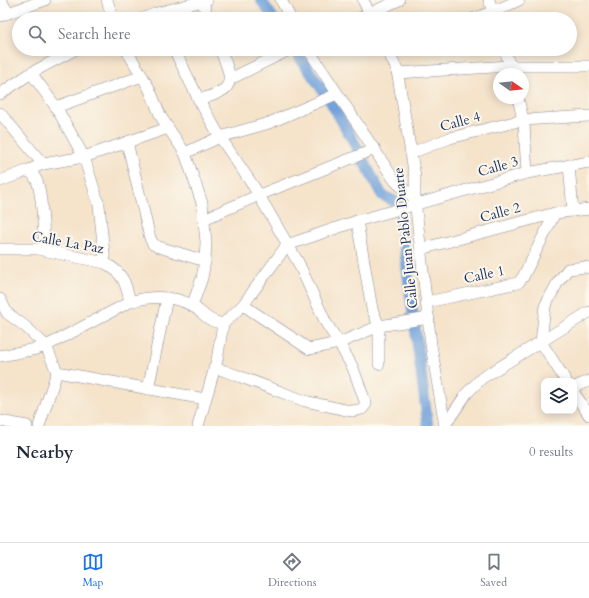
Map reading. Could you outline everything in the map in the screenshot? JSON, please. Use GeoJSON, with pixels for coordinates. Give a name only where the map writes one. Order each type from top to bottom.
{"type":"FeatureCollection","features":[{"type":"Feature","properties":{"kind":"street"},"geometry":{"type":"LineString","coordinates":[[1,0],[4,15]]}},
{"type":"Feature","properties":{"kind":"street"},"geometry":{"type":"LineString","coordinates":[[12,12],[45,0]]}},
{"type":"Feature","properties":{"kind":"street"},"geometry":{"type":"LineString","coordinates":[[107,0],[111,12]]}},
{"type":"Feature","properties":{"kind":"street"},"geometry":{"type":"LineString","coordinates":[[281,0],[287,12]]}},
{"type":"Feature","properties":{"kind":"street"},"geometry":{"type":"LineString","coordinates":[[363,0],[369,12]]}},
{"type":"Feature","properties":{"kind":"street"},"geometry":{"type":"LineString","coordinates":[[379,12],[399,0]]}},
{"type":"Feature","properties":{"kind":"street"},"geometry":{"type":"LineString","coordinates":[[489,0],[493,12]]}},
{"type":"Feature","properties":{"kind":"street"},"geometry":{"type":"LineString","coordinates":[[500,12],[519,0]]}},
{"type":"Feature","properties":{"kind":"street"},"geometry":{"type":"LineString","coordinates":[[171,12],[205,1],[207,12]]}},
{"type":"Feature","properties":{"kind":"street"},"geometry":{"type":"LineString","coordinates":[[0,94],[31,73],[63,56]]}},
{"type":"Feature","properties":{"kind":"street"},"geometry":{"type":"LineString","coordinates":[[130,56],[149,88],[161,117],[184,153],[202,203],[206,242],[205,261],[202,278],[192,306]]}},
{"type":"Feature","properties":{"kind":"street"},"geometry":{"type":"LineString","coordinates":[[178,56],[220,137],[259,194],[298,262],[326,323],[353,368],[366,404],[362,409],[353,411],[305,401],[225,370],[214,368]]}},
{"type":"Feature","properties":{"kind":"street"},"geometry":{"type":"LineString","coordinates":[[200,100],[224,90],[228,86],[230,79],[222,56]]}},
{"type":"Feature","properties":{"kind":"street"},"geometry":{"type":"LineString","coordinates":[[230,79],[277,56]]}},
{"type":"Feature","properties":{"kind":"street"},"geometry":{"type":"LineString","coordinates":[[313,56],[376,149],[395,181],[416,202]]}},
{"type":"Feature","properties":{"kind":"street","name":"Calle Juan Pablo Duarte"},"geometry":{"type":"LineString","coordinates":[[391,56],[397,73],[415,177],[416,202],[431,345],[445,426]]}},
{"type":"Feature","properties":{"kind":"street"},"geometry":{"type":"LineString","coordinates":[[507,56],[510,68]]}},
{"type":"Feature","properties":{"kind":"street"},"geometry":{"type":"LineString","coordinates":[[529,69],[589,66]]}},
{"type":"Feature","properties":{"kind":"street"},"geometry":{"type":"LineString","coordinates":[[397,73],[493,70]]}},
{"type":"Feature","properties":{"kind":"street"},"geometry":{"type":"LineString","coordinates":[[31,73],[56,107],[84,157],[98,205],[106,263]]}},
{"type":"Feature","properties":{"kind":"street"},"geometry":{"type":"LineString","coordinates":[[56,107],[142,76]]}},
{"type":"Feature","properties":{"kind":"street"},"geometry":{"type":"LineString","coordinates":[[184,153],[220,137],[269,123],[337,94]]}},
{"type":"Feature","properties":{"kind":"street"},"geometry":{"type":"LineString","coordinates":[[519,104],[523,120],[527,173]]}},
{"type":"Feature","properties":{"kind":"street"},"geometry":{"type":"LineString","coordinates":[[0,113],[43,164]]}},
{"type":"Feature","properties":{"kind":"street","name":"Calle 4"},"geometry":{"type":"LineString","coordinates":[[411,153],[450,138],[523,120],[589,116]]}},
{"type":"Feature","properties":{"kind":"street"},"geometry":{"type":"LineString","coordinates":[[0,181],[43,164],[84,157],[168,128]]}},
{"type":"Feature","properties":{"kind":"street"},"geometry":{"type":"LineString","coordinates":[[127,142],[150,238],[153,244],[205,261]]}},
{"type":"Feature","properties":{"kind":"street"},"geometry":{"type":"LineString","coordinates":[[204,219],[259,194],[376,149]]}},
{"type":"Feature","properties":{"kind":"street","name":"Calle 3"},"geometry":{"type":"LineString","coordinates":[[287,245],[416,202],[527,173],[589,162]]}},
{"type":"Feature","properties":{"kind":"street"},"geometry":{"type":"LineString","coordinates":[[569,165],[573,211]]}},
{"type":"Feature","properties":{"kind":"street"},"geometry":{"type":"LineString","coordinates":[[29,170],[37,181],[45,250]]}},
{"type":"Feature","properties":{"kind":"street","name":"Calle 2"},"geometry":{"type":"LineString","coordinates":[[421,249],[555,213],[589,209]]}},
{"type":"Feature","properties":{"kind":"street","name":"Calle 1"},"geometry":{"type":"LineString","coordinates":[[427,302],[518,282],[523,277],[555,213]]}},
{"type":"Feature","properties":{"kind":"street"},"geometry":{"type":"LineString","coordinates":[[357,221],[372,310],[378,326],[379,364]]}},
{"type":"Feature","properties":{"kind":"street"},"geometry":{"type":"LineString","coordinates":[[198,426],[214,368],[223,324],[243,305],[287,245]]}},
{"type":"Feature","properties":{"kind":"street","name":"Calle La Paz"},"geometry":{"type":"LineString","coordinates":[[0,249],[38,249],[106,263],[115,269],[122,277],[127,286],[130,302]]}},
{"type":"Feature","properties":{"kind":"street"},"geometry":{"type":"LineString","coordinates":[[564,378],[541,342],[545,306],[558,282],[568,270],[585,267],[589,268]]}},
{"type":"Feature","properties":{"kind":"street"},"geometry":{"type":"LineString","coordinates":[[0,356],[46,346],[130,302],[142,298],[167,298],[186,302],[212,320],[223,324]]}},
{"type":"Feature","properties":{"kind":"street"},"geometry":{"type":"LineString","coordinates":[[148,389],[167,298]]}},
{"type":"Feature","properties":{"kind":"street"},"geometry":{"type":"LineString","coordinates":[[0,299],[4,312],[26,327],[46,346],[57,372],[39,426]]}},
{"type":"Feature","properties":{"kind":"street"},"geometry":{"type":"LineString","coordinates":[[243,305],[309,349],[339,343],[378,326],[429,318]]}},
{"type":"Feature","properties":{"kind":"street"},"geometry":{"type":"LineString","coordinates":[[445,426],[467,393],[482,378],[589,312]]}},
{"type":"Feature","properties":{"kind":"street"},"geometry":{"type":"LineString","coordinates":[[57,372],[205,399]]}},
{"type":"Feature","properties":{"kind":"street"},"geometry":{"type":"LineString","coordinates":[[577,386],[589,381]]}},
{"type":"Feature","properties":{"kind":"street"},"geometry":{"type":"LineString","coordinates":[[577,397],[589,415]]}},
{"type":"Feature","properties":{"kind":"street"},"geometry":{"type":"LineString","coordinates":[[0,421],[28,426]]}},
{"type":"Feature","properties":{"kind":"waterway"},"geometry":{"type":"LineString","coordinates":[[261,0],[269,12]]}},
{"type":"Feature","properties":{"kind":"waterway"},"geometry":{"type":"LineString","coordinates":[[299,56],[324,92]]}},
{"type":"Feature","properties":{"kind":"waterway"},"geometry":{"type":"LineString","coordinates":[[330,101],[359,151]]}},
{"type":"Feature","properties":{"kind":"waterway"},"geometry":{"type":"LineString","coordinates":[[364,162],[382,195],[398,203]]}},
{"type":"Feature","properties":{"kind":"waterway"},"geometry":{"type":"LineString","coordinates":[[400,214],[413,315]]}},
{"type":"Feature","properties":{"kind":"waterway"},"geometry":{"type":"LineString","coordinates":[[415,327],[428,426]]}}]}
